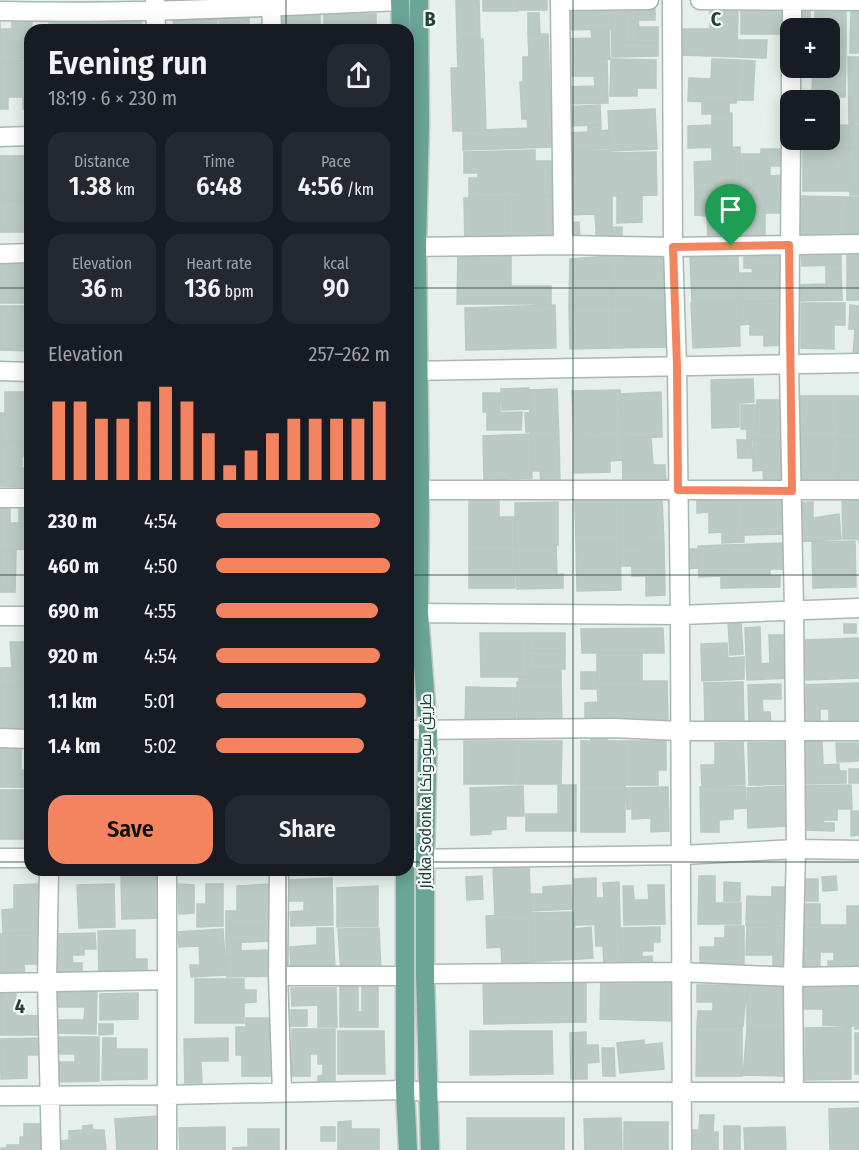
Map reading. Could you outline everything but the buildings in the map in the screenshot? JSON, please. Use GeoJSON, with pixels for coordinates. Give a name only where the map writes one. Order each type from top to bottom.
{"type":"FeatureCollection","features":[{"type":"Feature","properties":{"kind":"main road"},"geometry":{"type":"LineString","coordinates":[[400,0],[401,24]]}},
{"type":"Feature","properties":{"kind":"main road","name":"Jidka Sodonka طريق سودونكا"},"geometry":{"type":"LineString","coordinates":[[414,124],[419,0]]}},
{"type":"Feature","properties":{"kind":"main road","name":"Jidka Sodonka طريق سودونكا"},"geometry":{"type":"LineString","coordinates":[[414,388],[420,490],[414,613],[428,731],[417,859],[425,974],[430,1150]]}},
{"type":"Feature","properties":{"kind":"main road","name":"Jidka Sodonka طريق سودونكا"},"geometry":{"type":"LineString","coordinates":[[405,876],[405,1090],[408,1150]]}},
{"type":"Feature","properties":{"kind":"street"},"geometry":{"type":"LineString","coordinates":[[0,11],[43,14],[155,5],[400,0]]}},
{"type":"Feature","properties":{"kind":"street"},"geometry":{"type":"LineString","coordinates":[[563,245],[560,1],[649,0]]}},
{"type":"Feature","properties":{"kind":"street"},"geometry":{"type":"LineString","coordinates":[[672,0],[673,247],[680,615],[682,1150]]}},
{"type":"Feature","properties":{"kind":"street"},"geometry":{"type":"LineString","coordinates":[[700,0],[859,1]]}},
{"type":"Feature","properties":{"kind":"street"},"geometry":{"type":"LineString","coordinates":[[792,0],[792,18]]}},
{"type":"Feature","properties":{"kind":"street"},"geometry":{"type":"LineString","coordinates":[[271,4],[272,24]]}},
{"type":"Feature","properties":{"kind":"street"},"geometry":{"type":"LineString","coordinates":[[155,5],[156,24]]}},
{"type":"Feature","properties":{"kind":"street"},"geometry":{"type":"LineString","coordinates":[[0,137],[24,136]]}},
{"type":"Feature","properties":{"kind":"street"},"geometry":{"type":"LineString","coordinates":[[790,150],[789,365],[796,849],[793,977],[794,1091]]}},
{"type":"Feature","properties":{"kind":"street"},"geometry":{"type":"LineString","coordinates":[[414,247],[859,244]]}},
{"type":"Feature","properties":{"kind":"street"},"geometry":{"type":"LineString","coordinates":[[0,254],[24,253]]}},
{"type":"Feature","properties":{"kind":"street"},"geometry":{"type":"LineString","coordinates":[[414,371],[859,363]]}},
{"type":"Feature","properties":{"kind":"street"},"geometry":{"type":"LineString","coordinates":[[0,371],[24,372]]}},
{"type":"Feature","properties":{"kind":"street"},"geometry":{"type":"LineString","coordinates":[[420,490],[859,490]]}},
{"type":"Feature","properties":{"kind":"street"},"geometry":{"type":"LineString","coordinates":[[0,498],[24,498]]}},
{"type":"Feature","properties":{"kind":"street"},"geometry":{"type":"LineString","coordinates":[[414,613],[680,615],[859,608]]}},
{"type":"Feature","properties":{"kind":"street"},"geometry":{"type":"LineString","coordinates":[[0,616],[24,616]]}},
{"type":"Feature","properties":{"kind":"street"},"geometry":{"type":"LineString","coordinates":[[414,730],[614,728],[679,731],[859,731]]}},
{"type":"Feature","properties":{"kind":"street"},"geometry":{"type":"LineString","coordinates":[[0,738],[24,739]]}},
{"type":"Feature","properties":{"kind":"street"},"geometry":{"type":"LineString","coordinates":[[417,859],[682,855],[796,849],[859,850]]}},
{"type":"Feature","properties":{"kind":"street"},"geometry":{"type":"LineString","coordinates":[[0,858],[24,858]]}},
{"type":"Feature","properties":{"kind":"street"},"geometry":{"type":"LineString","coordinates":[[50,876],[47,982],[51,1150]]}},
{"type":"Feature","properties":{"kind":"street"},"geometry":{"type":"LineString","coordinates":[[167,876],[167,1150]]}},
{"type":"Feature","properties":{"kind":"street"},"geometry":{"type":"LineString","coordinates":[[279,876],[278,976],[282,1092]]}},
{"type":"Feature","properties":{"kind":"street"},"geometry":{"type":"LineString","coordinates":[[425,974],[680,972],[793,977],[859,976]]}},
{"type":"Feature","properties":{"kind":"street"},"geometry":{"type":"LineString","coordinates":[[278,976],[405,976]]}},
{"type":"Feature","properties":{"kind":"street"},"geometry":{"type":"LineString","coordinates":[[0,983],[166,980]]}},
{"type":"Feature","properties":{"kind":"street"},"geometry":{"type":"LineString","coordinates":[[0,1096],[405,1090],[428,1092],[859,1092]]}},
{"type":"Feature","properties":{"kind":"route"},"geometry":{"type":"LineString","coordinates":[[789,245],[792,491],[678,490],[673,247],[731,246],[789,245]]}}]}
